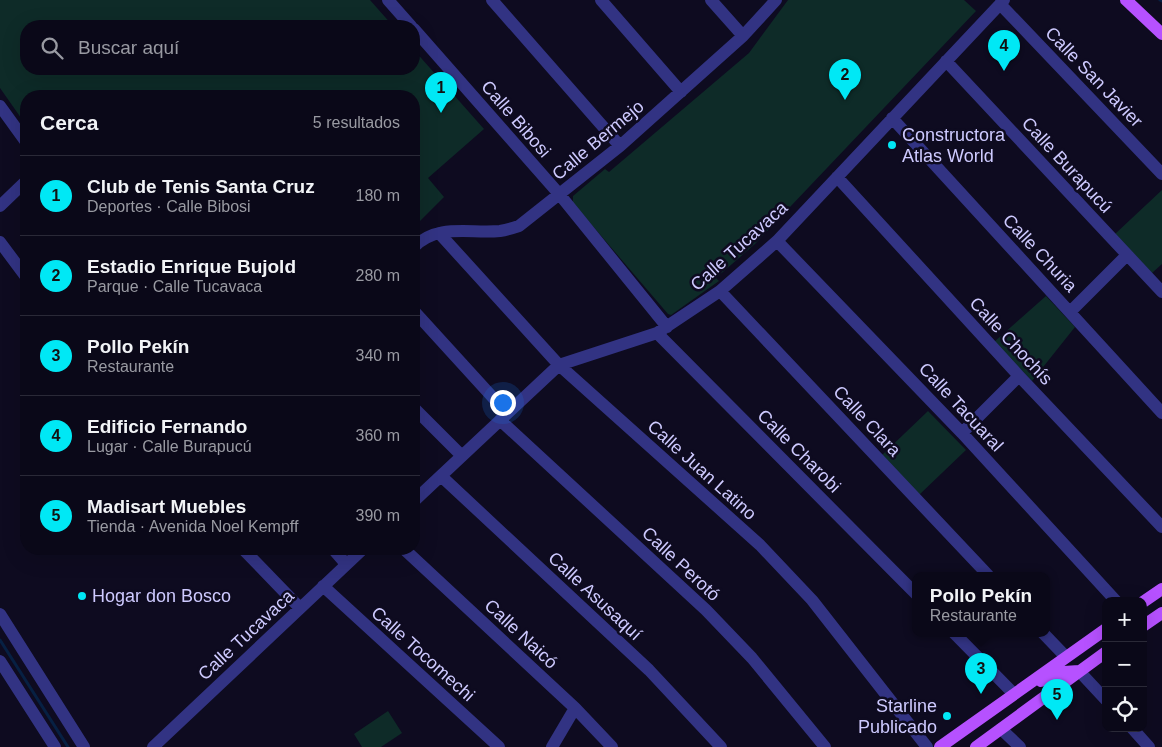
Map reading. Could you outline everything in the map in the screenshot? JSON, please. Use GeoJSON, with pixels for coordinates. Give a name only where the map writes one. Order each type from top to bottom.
{"type":"FeatureCollection","features":[{"type":"Feature","properties":{"kind":"main road"},"geometry":{"type":"LineString","coordinates":[[1126,0],[1162,34]]}},
{"type":"Feature","properties":{"kind":"main road"},"geometry":{"type":"LineString","coordinates":[[1147,599],[1162,589]]}},
{"type":"Feature","properties":{"kind":"main road"},"geometry":{"type":"LineString","coordinates":[[1147,623],[1162,613]]}},
{"type":"Feature","properties":{"kind":"main road"},"geometry":{"type":"LineString","coordinates":[[940,747],[1102,632]]}},
{"type":"Feature","properties":{"kind":"main road"},"geometry":{"type":"LineString","coordinates":[[1079,671],[1084,658],[1102,638]]}},
{"type":"Feature","properties":{"kind":"main road"},"geometry":{"type":"LineString","coordinates":[[976,747],[1102,655]]}},
{"type":"Feature","properties":{"kind":"main road"},"geometry":{"type":"LineString","coordinates":[[1017,692],[1064,672],[1079,671]]}},
{"type":"Feature","properties":{"kind":"street"},"geometry":{"type":"LineString","coordinates":[[388,0],[406,20]]}},
{"type":"Feature","properties":{"kind":"street"},"geometry":{"type":"LineString","coordinates":[[492,0],[620,146]]}},
{"type":"Feature","properties":{"kind":"street"},"geometry":{"type":"LineString","coordinates":[[601,0],[681,92]]}},
{"type":"Feature","properties":{"kind":"street"},"geometry":{"type":"LineString","coordinates":[[711,0],[743,36]]}},
{"type":"Feature","properties":{"kind":"street","name":"Calle Bermejo"},"geometry":{"type":"LineString","coordinates":[[420,240],[439,233],[457,230],[501,231],[519,226],[620,146],[743,36],[776,0]]}},
{"type":"Feature","properties":{"kind":"street","name":"Calle Tucavaca"},"geometry":{"type":"LineString","coordinates":[[420,495],[559,365],[662,330],[720,291],[777,241],[1002,2]]}},
{"type":"Feature","properties":{"kind":"street","name":"Calle San Javier"},"geometry":{"type":"LineString","coordinates":[[1002,2],[1162,174]]}},
{"type":"Feature","properties":{"kind":"street","name":"Calle Bibosi"},"geometry":{"type":"LineString","coordinates":[[420,36],[560,195],[662,330]]}},
{"type":"Feature","properties":{"kind":"street","name":"Calle Burapucú"},"geometry":{"type":"LineString","coordinates":[[946,61],[1162,292]]}},
{"type":"Feature","properties":{"kind":"street"},"geometry":{"type":"LineString","coordinates":[[0,106],[20,134]]}},
{"type":"Feature","properties":{"kind":"street","name":"Calle Churia"},"geometry":{"type":"LineString","coordinates":[[892,118],[1162,413]]}},
{"type":"Feature","properties":{"kind":"street","name":"Calle Chochís"},"geometry":{"type":"LineString","coordinates":[[837,177],[1019,376],[1162,527]]}},
{"type":"Feature","properties":{"kind":"street"},"geometry":{"type":"LineString","coordinates":[[0,206],[20,187]]}},
{"type":"Feature","properties":{"kind":"street","name":"Calle Juan Latino"},"geometry":{"type":"LineString","coordinates":[[439,233],[559,365],[760,545],[812,600],[927,747]]}},
{"type":"Feature","properties":{"kind":"street","name":"Calle Tacuaral"},"geometry":{"type":"LineString","coordinates":[[777,241],[962,432],[1112,597]]}},
{"type":"Feature","properties":{"kind":"street"},"geometry":{"type":"LineString","coordinates":[[0,242],[20,269]]}},
{"type":"Feature","properties":{"kind":"street"},"geometry":{"type":"LineString","coordinates":[[1070,312],[1127,255]]}},
{"type":"Feature","properties":{"kind":"street","name":"Calle Clara"},"geometry":{"type":"LineString","coordinates":[[720,291],[985,572]]}},
{"type":"Feature","properties":{"kind":"street","name":"Calle Perotó"},"geometry":{"type":"LineString","coordinates":[[420,318],[503,417],[706,610],[752,658],[825,747]]}},
{"type":"Feature","properties":{"kind":"street","name":"Calle Charobi"},"geometry":{"type":"LineString","coordinates":[[662,330],[912,590]]}},
{"type":"Feature","properties":{"kind":"street"},"geometry":{"type":"LineString","coordinates":[[962,432],[1019,376]]}},
{"type":"Feature","properties":{"kind":"street"},"geometry":{"type":"LineString","coordinates":[[420,414],[462,456]]}},
{"type":"Feature","properties":{"kind":"street","name":"Calle Asusaquí"},"geometry":{"type":"LineString","coordinates":[[441,476],[649,670],[721,747]]}},
{"type":"Feature","properties":{"kind":"street"},"geometry":{"type":"LineString","coordinates":[[248,555],[300,608]]}},
{"type":"Feature","properties":{"kind":"street"},"geometry":{"type":"LineString","coordinates":[[338,555],[346,564]]}},
{"type":"Feature","properties":{"kind":"street","name":"Calle Tucavaca"},"geometry":{"type":"LineString","coordinates":[[153,747],[356,555]]}},
{"type":"Feature","properties":{"kind":"street","name":"Calle Naicó"},"geometry":{"type":"LineString","coordinates":[[410,555],[575,708],[612,747]]}},
{"type":"Feature","properties":{"kind":"street","name":"Calle Tocomechi"},"geometry":{"type":"LineString","coordinates":[[323,586],[499,747]]}},
{"type":"Feature","properties":{"kind":"street"},"geometry":{"type":"LineString","coordinates":[[0,614],[84,747]]}},
{"type":"Feature","properties":{"kind":"street"},"geometry":{"type":"LineString","coordinates":[[958,637],[1017,692]]}},
{"type":"Feature","properties":{"kind":"street"},"geometry":{"type":"LineString","coordinates":[[1047,637],[1066,657]]}},
{"type":"Feature","properties":{"kind":"street"},"geometry":{"type":"LineString","coordinates":[[0,661],[55,747]]}},
{"type":"Feature","properties":{"kind":"street"},"geometry":{"type":"LineString","coordinates":[[1079,671],[1102,696]]}},
{"type":"Feature","properties":{"kind":"street"},"geometry":{"type":"LineString","coordinates":[[552,747],[575,708]]}},
{"type":"Feature","properties":{"kind":"street"},"geometry":{"type":"LineString","coordinates":[[1001,729],[1020,747]]}},
{"type":"Feature","properties":{"kind":"street"},"geometry":{"type":"LineString","coordinates":[[1136,732],[1149,747]]}},
{"type":"Feature","properties":{"kind":"green space"},"geometry":{"type":"Polygon","coordinates":[[[0,0],[370,0],[388,20],[20,20],[20,75],[420,75],[420,57],[484,129],[428,178],[444,197],[420,221],[420,90],[20,90],[20,116],[0,88],[0,0]]]}},
{"type":"Feature","properties":{"kind":"green space"},"geometry":{"type":"Polygon","coordinates":[[[788,0],[964,0],[976,11],[755,244],[716,278],[719,281],[671,315],[668,314],[573,203],[573,196],[605,169],[609,172],[749,53],[788,0]]]}},
{"type":"Feature","properties":{"kind":"green space"},"geometry":{"type":"Polygon","coordinates":[[[1162,190],[1162,264],[1152,273],[1115,234],[1162,190]]]}},
{"type":"Feature","properties":{"kind":"green space"},"geometry":{"type":"Polygon","coordinates":[[[1046,296],[1075,327],[1032,381],[994,342],[1046,296]]]}},
{"type":"Feature","properties":{"kind":"green space"},"geometry":{"type":"Polygon","coordinates":[[[928,411],[966,450],[919,495],[881,456],[928,411]]]}},
{"type":"Feature","properties":{"kind":"green space"},"geometry":{"type":"Polygon","coordinates":[[[388,711],[402,733],[381,747],[362,747],[354,734],[388,711]]]}},
{"type":"Feature","properties":{"kind":"waterway"},"geometry":{"type":"LineString","coordinates":[[0,640],[68,747]]}},
{"type":"Feature","properties":{"kind":"place","name":"Edificio Fernando"},"geometry":{"type":"Point","coordinates":[1004,71]}},
{"type":"Feature","properties":{"kind":"place","name":"Estadio Enrique Bujold"},"geometry":{"type":"Point","coordinates":[845,100]}},
{"type":"Feature","properties":{"kind":"place","name":"Club de Tenis Santa Cruz"},"geometry":{"type":"Point","coordinates":[441,113]}},
{"type":"Feature","properties":{"kind":"place","name":"Constructora Atlas World"},"geometry":{"type":"Point","coordinates":[892,145]}},
{"type":"Feature","properties":{"kind":"place","name":"Hogar don Bosco"},"geometry":{"type":"Point","coordinates":[82,596]}},
{"type":"Feature","properties":{"kind":"place","name":"Pollo Pekín"},"geometry":{"type":"Point","coordinates":[981,694]}},
{"type":"Feature","properties":{"kind":"place","name":"Starline Publicado"},"geometry":{"type":"Point","coordinates":[947,716]}},
{"type":"Feature","properties":{"kind":"place","name":"Madisart Muebles"},"geometry":{"type":"Point","coordinates":[1057,720]}}]}
